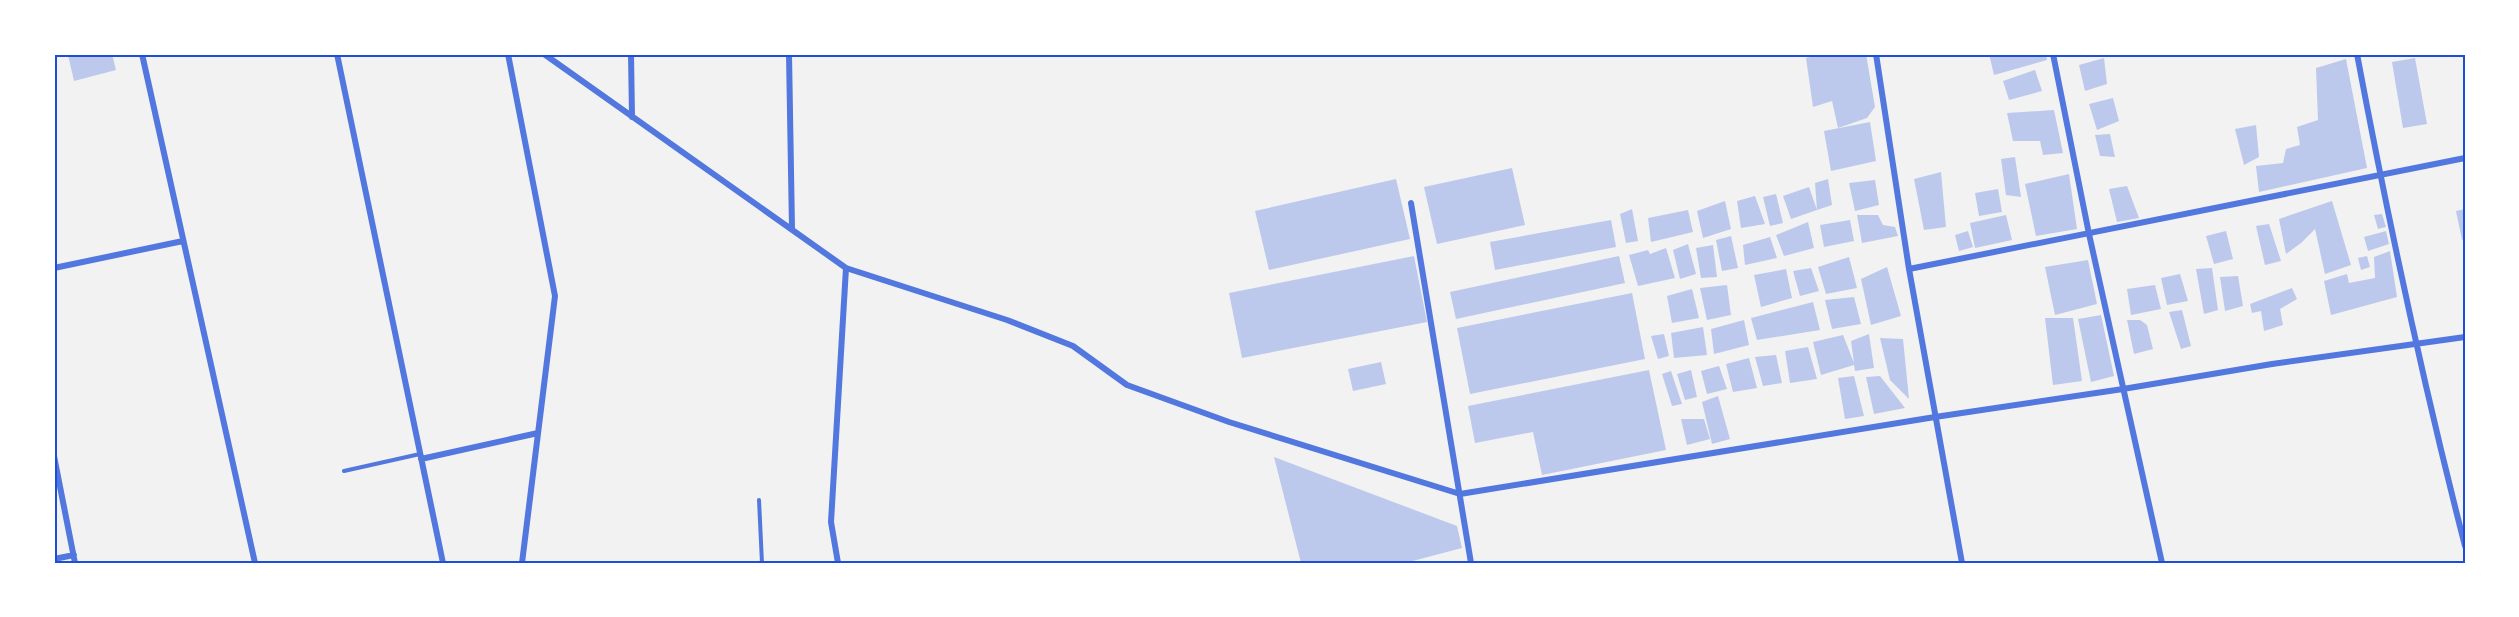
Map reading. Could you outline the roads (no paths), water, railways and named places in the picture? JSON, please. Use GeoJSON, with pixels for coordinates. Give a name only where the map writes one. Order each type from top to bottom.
{"type":"FeatureCollection","features":[{"type":"Feature","properties":{"kind":"street"},"geometry":{"type":"LineString","coordinates":[[142,54],[255,563]]}},
{"type":"Feature","properties":{"kind":"street"},"geometry":{"type":"LineString","coordinates":[[337,54],[443,563]]}},
{"type":"Feature","properties":{"kind":"street"},"geometry":{"type":"LineString","coordinates":[[508,54],[555,296],[522,563]]}},
{"type":"Feature","properties":{"kind":"street"},"geometry":{"type":"LineString","coordinates":[[544,54],[846,268],[1007,320],[1072,346],[1127,385],[1228,422],[1460,494],[2272,364],[2465,337]]}},
{"type":"Feature","properties":{"kind":"street"},"geometry":{"type":"LineString","coordinates":[[631,54],[632,117]]}},
{"type":"Feature","properties":{"kind":"street"},"geometry":{"type":"LineString","coordinates":[[789,54],[792,229]]}},
{"type":"Feature","properties":{"kind":"street"},"geometry":{"type":"LineString","coordinates":[[1876,54],[1935,417],[1962,563]]}},
{"type":"Feature","properties":{"kind":"street"},"geometry":{"type":"LineString","coordinates":[[2053,54],[2089,234],[2162,563]]}},
{"type":"Feature","properties":{"kind":"street"},"geometry":{"type":"LineString","coordinates":[[2357,54],[2379,175],[2416,343],[2465,546]]}},
{"type":"Feature","properties":{"kind":"street"},"geometry":{"type":"LineString","coordinates":[[1910,269],[2465,158]]}},
{"type":"Feature","properties":{"kind":"street"},"geometry":{"type":"LineString","coordinates":[[1411,203],[1471,563]]}},
{"type":"Feature","properties":{"kind":"street"},"geometry":{"type":"LineString","coordinates":[[54,268],[183,241]]}},
{"type":"Feature","properties":{"kind":"street"},"geometry":{"type":"LineString","coordinates":[[838,563],[831,522],[846,268]]}},
{"type":"Feature","properties":{"kind":"street"},"geometry":{"type":"LineString","coordinates":[[421,456],[538,432]]}},
{"type":"Feature","properties":{"kind":"street"},"geometry":{"type":"LineString","coordinates":[[54,456],[75,563]]}},
{"type":"Feature","properties":{"kind":"street"},"geometry":{"type":"LineString","coordinates":[[54,559],[74,555]]}},
{"type":"Feature","properties":{"kind":"lane"},"geometry":{"type":"LineString","coordinates":[[344,471],[421,456]]}},
{"type":"Feature","properties":{"kind":"lane"},"geometry":{"type":"LineString","coordinates":[[759,500],[762,563]]}}]}
